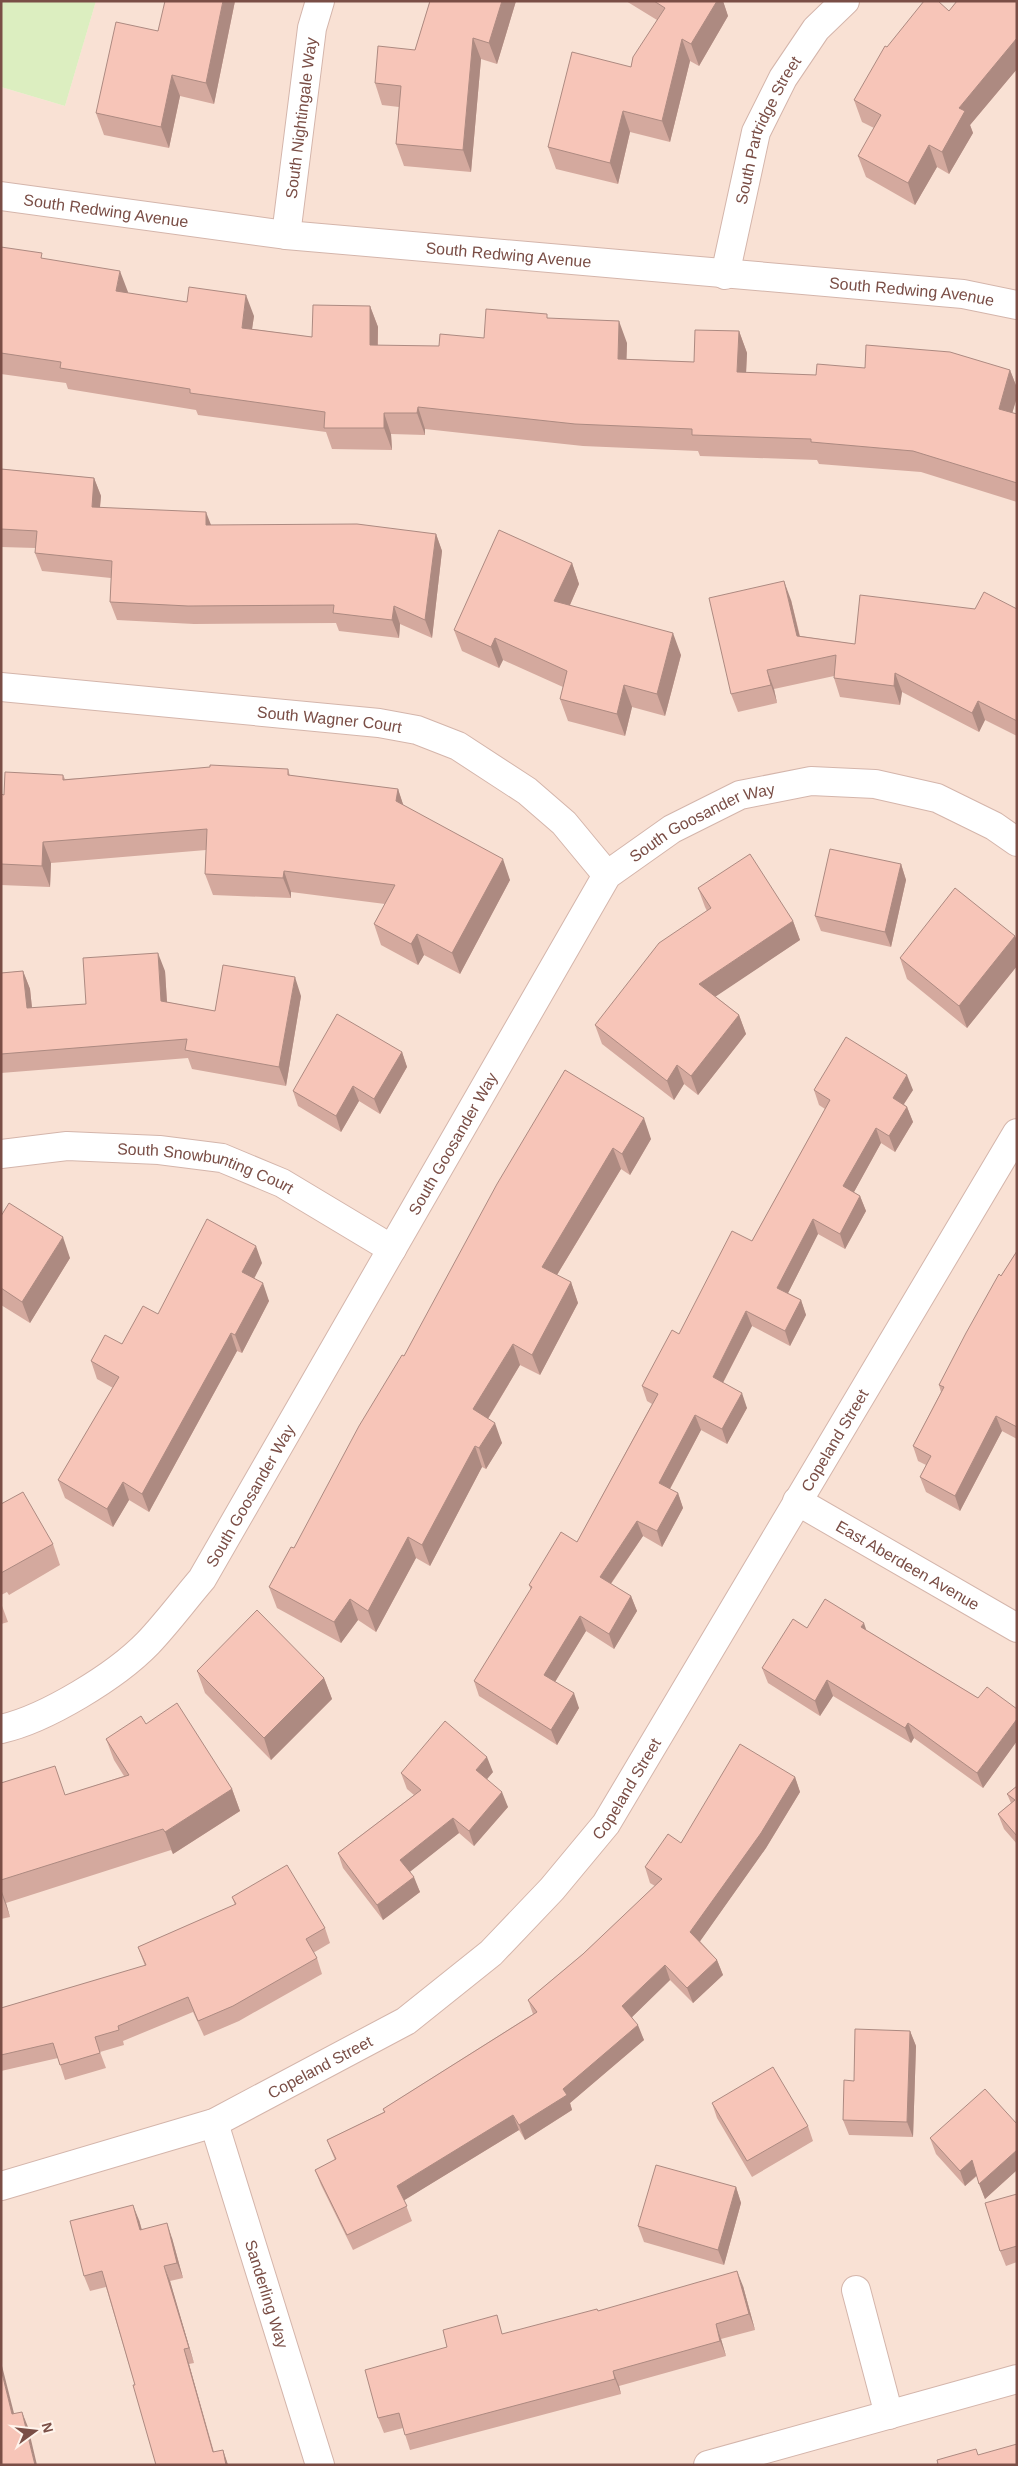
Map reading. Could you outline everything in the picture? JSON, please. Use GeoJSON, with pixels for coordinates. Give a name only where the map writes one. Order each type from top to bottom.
{"type":"FeatureCollection","features":[{"type":"Feature","properties":{"kind":"street","name":"South Nightingale Way"},"geometry":{"type":"LineString","coordinates":[[286,236],[312,28],[320,1]]}},
{"type":"Feature","properties":{"kind":"street","name":"South Partridge Street"},"geometry":{"type":"LineString","coordinates":[[725,275],[756,132],[782,78],[816,29],[845,1]]}},
{"type":"Feature","properties":{"kind":"street","name":"South Redwing Avenue"},"geometry":{"type":"LineString","coordinates":[[1,196],[286,236],[963,294],[1017,305]]}},
{"type":"Feature","properties":{"kind":"street","name":"South Wagner Court"},"geometry":{"type":"LineString","coordinates":[[1,687],[379,723],[417,730],[458,746],[527,791],[564,823],[606,875]]}},
{"type":"Feature","properties":{"kind":"street","name":"South Goosander Way"},"geometry":{"type":"LineString","coordinates":[[1,1728],[15,1726],[88,1691],[147,1644],[202,1579],[606,875],[672,828],[740,796],[811,781],[875,784],[937,798],[994,826],[1017,842]]}},
{"type":"Feature","properties":{"kind":"street","name":"Copeland Street"},"geometry":{"type":"LineString","coordinates":[[1,2186],[214,2124],[406,2021],[490,1953],[552,1890],[606,1824],[1017,1133]]}},
{"type":"Feature","properties":{"kind":"street","name":"South Snowbunting Court"},"geometry":{"type":"LineString","coordinates":[[1,1154],[67,1146],[159,1150],[222,1158],[282,1184],[392,1249]]}},
{"type":"Feature","properties":{"kind":"street","name":"East Aberdeen Avenue"},"geometry":{"type":"LineString","coordinates":[[797,1501],[1017,1628]]}},
{"type":"Feature","properties":{"kind":"street","name":"Sanderling Way"},"geometry":{"type":"LineString","coordinates":[[214,2124],[320,2465]]}},
{"type":"Feature","properties":{"kind":"street"},"geometry":{"type":"LineString","coordinates":[[856,2290],[889,2415]]}},
{"type":"Feature","properties":{"kind":"street"},"geometry":{"type":"LineString","coordinates":[[708,2465],[1017,2378]]}},
{"type":"Feature","properties":{"kind":"shaded area"},"geometry":{"type":"Polygon","coordinates":[[[96,1],[1017,1],[1017,2465],[1,2465],[1,87],[65,106],[96,1]]]}},
{"type":"Feature","properties":{"kind":"green space"},"geometry":{"type":"Polygon","coordinates":[[[1,1],[96,1],[65,106],[1,87],[1,1]]]}},
{"type":"Feature","properties":{"kind":"building"},"geometry":{"type":"Polygon","coordinates":[[[165,1],[223,1],[206,83],[172,75],[161,127],[96,113],[116,22],[158,31],[165,1]]]}},
{"type":"Feature","properties":{"kind":"building"},"geometry":{"type":"Polygon","coordinates":[[[430,1],[502,1],[489,43],[473,38],[463,150],[396,144],[401,86],[375,83],[378,46],[415,50],[430,1]]]}},
{"type":"Feature","properties":{"kind":"building"},"geometry":{"type":"Polygon","coordinates":[[[654,1],[717,1],[691,44],[682,39],[662,121],[623,111],[610,163],[548,147],[572,52],[631,67],[633,57],[665,8],[654,1]]]}},
{"type":"Feature","properties":{"kind":"building"},"geometry":{"type":"Polygon","coordinates":[[[924,1],[938,1],[949,11],[957,1],[1017,1],[1017,38],[959,108],[965,111],[942,152],[929,145],[908,183],[858,156],[881,115],[854,100],[885,46],[887,47],[924,1]]]}},
{"type":"Feature","properties":{"kind":"building"},"geometry":{"type":"Polygon","coordinates":[[[1,247],[42,253],[41,258],[120,271],[116,291],[187,302],[189,287],[246,295],[242,328],[312,337],[313,305],[370,306],[370,345],[439,346],[440,334],[484,338],[486,309],[547,314],[547,318],[619,321],[618,359],[694,362],[695,330],[739,331],[737,372],[816,375],[817,364],[865,368],[866,345],[950,352],[1010,370],[999,409],[1017,414],[1017,483],[913,451],[811,442],[811,439],[692,435],[692,429],[575,424],[418,407],[417,413],[384,413],[384,428],[324,428],[325,412],[190,393],[190,389],[60,368],[61,362],[1,353],[1,247]]]}},
{"type":"Feature","properties":{"kind":"building"},"geometry":{"type":"Polygon","coordinates":[[[1,469],[94,478],[92,507],[206,512],[206,525],[357,524],[436,534],[425,620],[394,606],[392,620],[333,613],[334,605],[188,606],[110,602],[112,561],[35,553],[37,531],[1,529],[1,469]]]}},
{"type":"Feature","properties":{"kind":"building"},"geometry":{"type":"Polygon","coordinates":[[[499,530],[572,563],[554,601],[673,633],[657,694],[624,685],[617,714],[560,699],[567,671],[495,638],[491,647],[454,630],[499,530]]]}},
{"type":"Feature","properties":{"kind":"building"},"geometry":{"type":"Polygon","coordinates":[[[784,581],[797,636],[855,644],[860,595],[975,609],[984,592],[1017,609],[1017,721],[978,701],[972,713],[895,673],[894,686],[834,678],[836,655],[767,670],[771,685],[731,694],[709,598],[784,581]]]}},
{"type":"Feature","properties":{"kind":"building"},"geometry":{"type":"Polygon","coordinates":[[[210,765],[288,769],[288,775],[398,789],[396,801],[503,859],[452,953],[417,934],[411,944],[374,924],[395,885],[284,871],[283,878],[205,874],[207,829],[43,842],[42,866],[1,864],[1,794],[4,795],[5,772],[63,775],[63,780],[210,767],[210,765]]]}},
{"type":"Feature","properties":{"kind":"building"},"geometry":{"type":"Polygon","coordinates":[[[830,849],[901,864],[885,932],[815,916],[830,849]]]}},
{"type":"Feature","properties":{"kind":"building"},"geometry":{"type":"Polygon","coordinates":[[[750,854],[793,921],[699,984],[739,1015],[691,1076],[677,1065],[667,1081],[595,1025],[659,943],[711,908],[698,888],[750,854]]]}},
{"type":"Feature","properties":{"kind":"building"},"geometry":{"type":"Polygon","coordinates":[[[955,888],[1015,936],[959,1006],[900,958],[955,888]]]}},
{"type":"Feature","properties":{"kind":"building"},"geometry":{"type":"Polygon","coordinates":[[[158,953],[161,1001],[215,1011],[223,965],[295,977],[279,1067],[185,1050],[187,1039],[1,1054],[1,973],[23,971],[27,1008],[86,1004],[83,958],[158,953]]]}},
{"type":"Feature","properties":{"kind":"building"},"geometry":{"type":"Polygon","coordinates":[[[337,1014],[402,1052],[374,1099],[353,1086],[336,1116],[293,1091],[337,1014]]]}},
{"type":"Feature","properties":{"kind":"building"},"geometry":{"type":"Polygon","coordinates":[[[846,1037],[907,1075],[893,1098],[907,1107],[889,1136],[876,1128],[843,1186],[860,1196],[840,1234],[813,1219],[777,1288],[801,1300],[785,1331],[746,1311],[713,1377],[742,1393],[722,1429],[695,1415],[659,1483],[678,1493],[657,1531],[637,1521],[600,1577],[631,1596],[609,1634],[580,1616],[544,1675],[574,1693],[551,1730],[474,1681],[532,1587],[529,1585],[561,1532],[577,1542],[658,1394],[642,1386],[672,1330],[679,1334],[732,1231],[752,1241],[830,1100],[814,1090],[846,1037]]]}},
{"type":"Feature","properties":{"kind":"building"},"geometry":{"type":"Polygon","coordinates":[[[565,1070],[644,1118],[622,1154],[613,1148],[542,1267],[571,1282],[532,1355],[513,1344],[473,1409],[495,1423],[479,1448],[475,1446],[422,1545],[408,1537],[368,1611],[350,1599],[334,1622],[269,1587],[291,1547],[294,1548],[359,1426],[402,1355],[404,1356],[497,1184],[565,1070]]]}},
{"type":"Feature","properties":{"kind":"building"},"geometry":{"type":"Polygon","coordinates":[[[9,1203],[63,1237],[22,1302],[1,1288],[1,1216],[9,1203]]]}},
{"type":"Feature","properties":{"kind":"building"},"geometry":{"type":"Polygon","coordinates":[[[207,1219],[256,1246],[242,1272],[263,1283],[235,1335],[231,1333],[142,1494],[123,1482],[107,1509],[58,1480],[119,1377],[91,1361],[105,1335],[122,1344],[143,1306],[158,1314],[207,1219]]]}},
{"type":"Feature","properties":{"kind":"building"},"geometry":{"type":"Polygon","coordinates":[[[1017,1251],[1017,1427],[996,1416],[955,1496],[920,1477],[931,1456],[913,1446],[944,1387],[939,1385],[966,1333],[999,1274],[1001,1276],[1017,1251]]]}},
{"type":"Feature","properties":{"kind":"building"},"geometry":{"type":"Polygon","coordinates":[[[23,1492],[53,1544],[1,1573],[1,1504],[23,1492]]]}},
{"type":"Feature","properties":{"kind":"building"},"geometry":{"type":"Polygon","coordinates":[[[825,1599],[864,1623],[861,1627],[978,1698],[987,1687],[1017,1709],[1017,1719],[977,1773],[908,1723],[905,1728],[827,1680],[815,1701],[762,1668],[793,1619],[807,1628],[825,1599]]]}},
{"type":"Feature","properties":{"kind":"building"},"geometry":{"type":"Polygon","coordinates":[[[257,1610],[324,1678],[264,1738],[197,1671],[257,1610]]]}},
{"type":"Feature","properties":{"kind":"building"},"geometry":{"type":"Polygon","coordinates":[[[177,1703],[232,1789],[165,1832],[163,1829],[1,1880],[1,1783],[55,1766],[65,1795],[129,1775],[106,1739],[141,1716],[146,1724],[177,1703]]]}},
{"type":"Feature","properties":{"kind":"building"},"geometry":{"type":"Polygon","coordinates":[[[445,1721],[487,1757],[476,1770],[502,1792],[469,1831],[453,1818],[400,1860],[414,1877],[377,1905],[338,1853],[421,1790],[401,1773],[445,1721]]]}},
{"type":"Feature","properties":{"kind":"building"},"geometry":{"type":"Polygon","coordinates":[[[740,1744],[795,1777],[761,1833],[690,1932],[717,1960],[687,1988],[665,1965],[622,2006],[638,2025],[563,2089],[567,2095],[519,2125],[513,2115],[397,2186],[407,2206],[347,2235],[315,2170],[336,2159],[327,2140],[385,2112],[383,2109],[537,2012],[528,2000],[583,1954],[662,1879],[645,1867],[668,1834],[681,1843],[740,1744]]]}},
{"type":"Feature","properties":{"kind":"building"},"geometry":{"type":"Polygon","coordinates":[[[1017,1786],[1017,1836],[998,1814],[1015,1800],[1007,1794],[1017,1786]]]}},
{"type":"Feature","properties":{"kind":"building"},"geometry":{"type":"Polygon","coordinates":[[[287,1865],[325,1928],[306,1939],[317,1958],[233,2006],[198,2021],[188,1997],[118,2026],[119,2030],[95,2037],[100,2053],[60,2065],[53,2043],[1,2055],[1,2008],[146,1965],[138,1947],[236,1904],[232,1897],[287,1865]]]}},
{"type":"Feature","properties":{"kind":"building"},"geometry":{"type":"Polygon","coordinates":[[[855,2029],[910,2031],[907,2122],[843,2120],[844,2080],[854,2081],[855,2029]]]}},
{"type":"Feature","properties":{"kind":"building"},"geometry":{"type":"Polygon","coordinates":[[[773,2067],[808,2126],[747,2161],[712,2103],[773,2067]]]}},
{"type":"Feature","properties":{"kind":"building"},"geometry":{"type":"Polygon","coordinates":[[[985,2089],[1017,2124],[1017,2150],[979,2184],[972,2160],[960,2171],[930,2138],[985,2089]]]}},
{"type":"Feature","properties":{"kind":"building"},"geometry":{"type":"Polygon","coordinates":[[[656,2165],[736,2187],[718,2250],[638,2226],[656,2165]]]}},
{"type":"Feature","properties":{"kind":"building"},"geometry":{"type":"Polygon","coordinates":[[[1017,2194],[1017,2246],[1000,2251],[985,2203],[1017,2194]]]}},
{"type":"Feature","properties":{"kind":"building"},"geometry":{"type":"Polygon","coordinates":[[[133,2205],[140,2230],[167,2223],[177,2263],[164,2266],[189,2348],[184,2349],[213,2452],[223,2450],[226,2465],[156,2465],[102,2271],[84,2276],[70,2221],[133,2205]]]}},
{"type":"Feature","properties":{"kind":"building"},"geometry":{"type":"Polygon","coordinates":[[[737,2271],[749,2314],[716,2324],[720,2341],[613,2371],[615,2379],[405,2435],[399,2413],[378,2418],[365,2370],[447,2347],[443,2330],[497,2315],[502,2334],[597,2309],[598,2311],[737,2271]]]}},
{"type":"Feature","properties":{"kind":"building"},"geometry":{"type":"Polygon","coordinates":[[[1,2369],[12,2414],[22,2412],[35,2465],[1,2465],[1,2369]]]}},
{"type":"Feature","properties":{"kind":"building"},"geometry":{"type":"Polygon","coordinates":[[[1017,2444],[1017,2465],[933,2465],[938,2464],[937,2460],[976,2449],[978,2455],[1017,2444]]]}}]}
